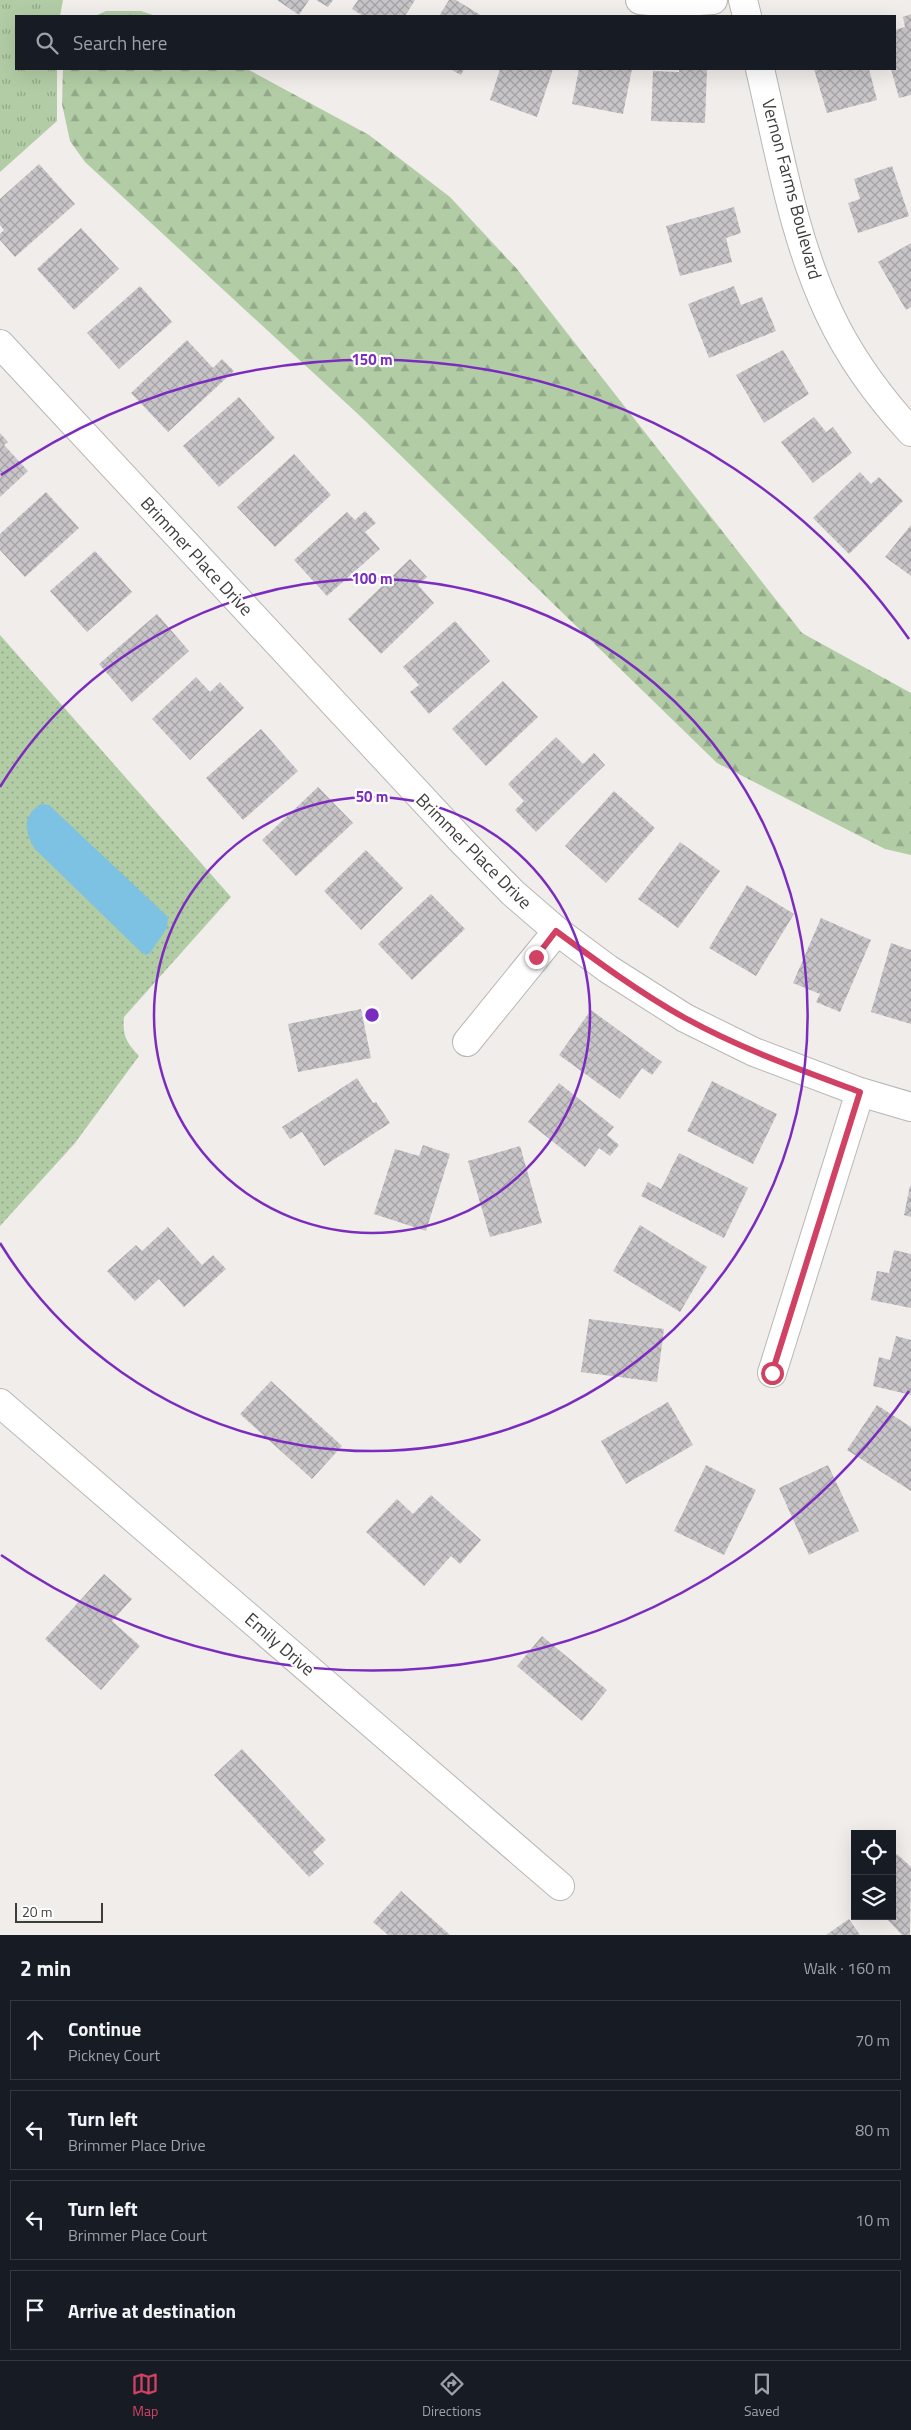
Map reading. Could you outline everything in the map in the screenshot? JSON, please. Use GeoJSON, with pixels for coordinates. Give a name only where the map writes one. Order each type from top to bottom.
{"type":"FeatureCollection","features":[{"type":"Feature","properties":{"kind":"street"},"geometry":{"type":"LineString","coordinates":[[640,0],[669,3],[713,0]]}},
{"type":"Feature","properties":{"kind":"street"},"geometry":{"type":"LineString","coordinates":[[743,0],[747,15]]}},
{"type":"Feature","properties":{"kind":"street","name":"Vernon Farms Boulevard"},"geometry":{"type":"LineString","coordinates":[[760,70],[806,254],[830,314],[856,361],[892,410],[911,432]]}},
{"type":"Feature","properties":{"kind":"street","name":"Brimmer Place Drive"},"geometry":{"type":"LineString","coordinates":[[0,344],[455,834],[513,893],[556,931],[608,968],[685,1018],[754,1052],[860,1092],[911,1107]]}},
{"type":"Feature","properties":{"kind":"street"},"geometry":{"type":"LineString","coordinates":[[467,1042],[556,931]]}},
{"type":"Feature","properties":{"kind":"street"},"geometry":{"type":"LineString","coordinates":[[772,1373],[860,1092]]}},
{"type":"Feature","properties":{"kind":"street","name":"Emily Drive"},"geometry":{"type":"LineString","coordinates":[[0,1403],[560,1886]]}},
{"type":"Feature","properties":{"kind":"green space"},"geometry":{"type":"Polygon","coordinates":[[[0,0],[63,0],[60,15],[15,15],[15,70],[57,70],[57,121],[0,172],[0,0]]]}},
{"type":"Feature","properties":{"kind":"green space"},"geometry":{"type":"Polygon","coordinates":[[[106,11],[141,11],[153,15],[97,15],[106,11]]]}},
{"type":"Feature","properties":{"kind":"green space"},"geometry":{"type":"Polygon","coordinates":[[[63,70],[249,70],[369,135],[450,197],[517,269],[802,633],[911,693],[911,855],[885,849],[717,763],[359,415],[85,162],[70,141],[62,104],[63,70]]]}},
{"type":"Feature","properties":{"kind":"green space"},"geometry":{"type":"Polygon","coordinates":[[[0,635],[231,897],[124,1017],[126,1039],[139,1056],[75,1143],[0,1226],[0,635]]]}},
{"type":"Feature","properties":{"kind":"water"},"geometry":{"type":"Polygon","coordinates":[[[41,804],[49,805],[168,917],[167,928],[150,953],[146,955],[141,952],[35,849],[27,830],[27,824],[30,814],[41,804]]]}},
{"type":"Feature","properties":{"kind":"building"},"geometry":{"type":"Polygon","coordinates":[[[277,0],[309,0],[299,15],[277,0]]]}},
{"type":"Feature","properties":{"kind":"building"},"geometry":{"type":"Polygon","coordinates":[[[316,0],[333,0],[328,7],[316,0]]]}},
{"type":"Feature","properties":{"kind":"building"},"geometry":{"type":"Polygon","coordinates":[[[358,0],[415,0],[406,15],[361,15],[352,9],[358,0]]]}},
{"type":"Feature","properties":{"kind":"building"},"geometry":{"type":"Polygon","coordinates":[[[449,0],[456,0],[480,15],[440,15],[449,0]]]}},
{"type":"Feature","properties":{"kind":"building"},"geometry":{"type":"Polygon","coordinates":[[[911,14],[911,95],[899,98],[891,70],[896,70],[896,30],[905,27],[903,17],[911,14]]]}},
{"type":"Feature","properties":{"kind":"building"},"geometry":{"type":"Polygon","coordinates":[[[452,70],[464,70],[461,75],[452,70]]]}},
{"type":"Feature","properties":{"kind":"building"},"geometry":{"type":"Polygon","coordinates":[[[500,70],[553,70],[537,117],[490,100],[500,70]]]}},
{"type":"Feature","properties":{"kind":"building"},"geometry":{"type":"Polygon","coordinates":[[[579,70],[632,70],[623,114],[572,104],[579,70]]]}},
{"type":"Feature","properties":{"kind":"building"},"geometry":{"type":"Polygon","coordinates":[[[679,70],[707,70],[705,123],[651,121],[653,71],[679,72],[679,70]]]}},
{"type":"Feature","properties":{"kind":"building"},"geometry":{"type":"Polygon","coordinates":[[[814,70],[869,70],[877,100],[827,113],[814,70]]]}},
{"type":"Feature","properties":{"kind":"building"},"geometry":{"type":"Polygon","coordinates":[[[39,164],[75,204],[15,257],[0,240],[0,234],[4,230],[0,225],[0,199],[39,164]]]}},
{"type":"Feature","properties":{"kind":"building"},"geometry":{"type":"Polygon","coordinates":[[[892,166],[909,216],[858,233],[848,203],[860,199],[854,179],[892,166]]]}},
{"type":"Feature","properties":{"kind":"building"},"geometry":{"type":"Polygon","coordinates":[[[734,207],[741,233],[726,238],[732,262],[680,276],[666,226],[734,207]]]}},
{"type":"Feature","properties":{"kind":"building"},"geometry":{"type":"Polygon","coordinates":[[[81,228],[119,269],[74,310],[37,269],[81,228]]]}},
{"type":"Feature","properties":{"kind":"building"},"geometry":{"type":"Polygon","coordinates":[[[911,243],[911,307],[906,310],[878,262],[911,243]]]}},
{"type":"Feature","properties":{"kind":"building"},"geometry":{"type":"Polygon","coordinates":[[[140,286],[172,322],[119,369],[87,333],[140,286]]]}},
{"type":"Feature","properties":{"kind":"building"},"geometry":{"type":"Polygon","coordinates":[[[734,286],[741,305],[762,297],[776,331],[709,358],[688,304],[734,286]]]}},
{"type":"Feature","properties":{"kind":"building"},"geometry":{"type":"Polygon","coordinates":[[[187,340],[213,368],[222,359],[234,371],[168,432],[131,393],[187,340]]]}},
{"type":"Feature","properties":{"kind":"building"},"geometry":{"type":"Polygon","coordinates":[[[783,350],[809,394],[764,423],[736,375],[783,350]]]}},
{"type":"Feature","properties":{"kind":"building"},"geometry":{"type":"Polygon","coordinates":[[[239,397],[275,438],[219,487],[183,446],[239,397]]]}},
{"type":"Feature","properties":{"kind":"building"},"geometry":{"type":"Polygon","coordinates":[[[814,417],[826,432],[833,427],[852,453],[813,483],[781,442],[814,417]]]}},
{"type":"Feature","properties":{"kind":"building"},"geometry":{"type":"Polygon","coordinates":[[[0,433],[8,442],[4,445],[28,471],[0,497],[0,433]]]}},
{"type":"Feature","properties":{"kind":"building"},"geometry":{"type":"Polygon","coordinates":[[[294,454],[331,495],[275,547],[237,507],[294,454]]]}},
{"type":"Feature","properties":{"kind":"building"},"geometry":{"type":"Polygon","coordinates":[[[860,472],[871,484],[879,477],[903,501],[849,554],[813,518],[860,472]]]}},
{"type":"Feature","properties":{"kind":"building"},"geometry":{"type":"Polygon","coordinates":[[[46,492],[79,528],[25,577],[0,550],[0,534],[46,492]]]}},
{"type":"Feature","properties":{"kind":"building"},"geometry":{"type":"Polygon","coordinates":[[[365,511],[376,523],[365,532],[380,549],[327,596],[294,560],[347,512],[355,520],[365,511]]]}},
{"type":"Feature","properties":{"kind":"building"},"geometry":{"type":"Polygon","coordinates":[[[911,525],[911,576],[885,557],[911,525]]]}},
{"type":"Feature","properties":{"kind":"building"},"geometry":{"type":"Polygon","coordinates":[[[95,551],[132,592],[87,632],[50,591],[95,551]]]}},
{"type":"Feature","properties":{"kind":"building"},"geometry":{"type":"Polygon","coordinates":[[[410,559],[427,577],[418,585],[434,603],[381,654],[348,619],[410,559]]]}},
{"type":"Feature","properties":{"kind":"building"},"geometry":{"type":"Polygon","coordinates":[[[157,614],[189,651],[132,702],[99,664],[157,614]]]}},
{"type":"Feature","properties":{"kind":"building"},"geometry":{"type":"Polygon","coordinates":[[[455,621],[490,661],[429,714],[410,692],[419,685],[403,667],[455,621]]]}},
{"type":"Feature","properties":{"kind":"building"},"geometry":{"type":"Polygon","coordinates":[[[196,677],[210,692],[220,682],[244,708],[190,760],[152,719],[196,677]]]}},
{"type":"Feature","properties":{"kind":"building"},"geometry":{"type":"Polygon","coordinates":[[[503,681],[538,717],[486,766],[452,729],[503,681]]]}},
{"type":"Feature","properties":{"kind":"building"},"geometry":{"type":"Polygon","coordinates":[[[261,729],[298,771],[243,820],[206,778],[261,729]]]}},
{"type":"Feature","properties":{"kind":"building"},"geometry":{"type":"Polygon","coordinates":[[[556,737],[583,764],[594,753],[605,765],[536,832],[515,810],[524,801],[508,784],[556,737]]]}},
{"type":"Feature","properties":{"kind":"building"},"geometry":{"type":"Polygon","coordinates":[[[318,787],[353,823],[296,876],[262,840],[318,787]]]}},
{"type":"Feature","properties":{"kind":"building"},"geometry":{"type":"Polygon","coordinates":[[[614,791],[655,828],[606,883],[565,846],[614,791]]]}},
{"type":"Feature","properties":{"kind":"building"},"geometry":{"type":"Polygon","coordinates":[[[680,842],[720,871],[678,928],[638,899],[680,842]]]}},
{"type":"Feature","properties":{"kind":"building"},"geometry":{"type":"Polygon","coordinates":[[[366,850],[403,888],[361,930],[324,891],[366,850]]]}},
{"type":"Feature","properties":{"kind":"building"},"geometry":{"type":"Polygon","coordinates":[[[747,885],[794,914],[756,976],[709,948],[747,885]]]}},
{"type":"Feature","properties":{"kind":"building"},"geometry":{"type":"Polygon","coordinates":[[[431,894],[465,929],[412,980],[378,944],[431,894]]]}},
{"type":"Feature","properties":{"kind":"building"},"geometry":{"type":"Polygon","coordinates":[[[821,918],[871,940],[840,1012],[816,1002],[820,994],[793,983],[821,918]]]}},
{"type":"Feature","properties":{"kind":"building"},"geometry":{"type":"Polygon","coordinates":[[[891,943],[911,950],[911,1024],[871,1012],[891,943]]]}},
{"type":"Feature","properties":{"kind":"building"},"geometry":{"type":"Polygon","coordinates":[[[361,1009],[371,1058],[298,1072],[288,1024],[361,1009]]]}},
{"type":"Feature","properties":{"kind":"building"},"geometry":{"type":"Polygon","coordinates":[[[591,1010],[662,1062],[652,1075],[642,1068],[620,1099],[559,1055],[591,1010]]]}},
{"type":"Feature","properties":{"kind":"building"},"geometry":{"type":"Polygon","coordinates":[[[357,1078],[373,1103],[376,1102],[390,1123],[324,1166],[302,1132],[290,1139],[282,1127],[357,1078]]]}},
{"type":"Feature","properties":{"kind":"building"},"geometry":{"type":"Polygon","coordinates":[[[712,1081],[777,1114],[753,1164],[687,1131],[712,1081]]]}},
{"type":"Feature","properties":{"kind":"building"},"geometry":{"type":"Polygon","coordinates":[[[559,1083],[614,1127],[607,1135],[619,1145],[610,1156],[599,1148],[585,1167],[528,1122],[559,1083]]]}},
{"type":"Feature","properties":{"kind":"building"},"geometry":{"type":"Polygon","coordinates":[[[423,1145],[450,1154],[426,1231],[374,1214],[395,1149],[419,1156],[423,1145]]]}},
{"type":"Feature","properties":{"kind":"building"},"geometry":{"type":"Polygon","coordinates":[[[520,1146],[542,1223],[490,1237],[468,1161],[520,1146]]]}},
{"type":"Feature","properties":{"kind":"building"},"geometry":{"type":"Polygon","coordinates":[[[679,1153],[748,1188],[724,1238],[641,1196],[648,1182],[661,1189],[679,1153]]]}},
{"type":"Feature","properties":{"kind":"building"},"geometry":{"type":"Polygon","coordinates":[[[911,1186],[911,1217],[904,1215],[911,1186]]]}},
{"type":"Feature","properties":{"kind":"building"},"geometry":{"type":"Polygon","coordinates":[[[640,1225],[707,1267],[680,1312],[613,1271],[640,1225]]]}},
{"type":"Feature","properties":{"kind":"building"},"geometry":{"type":"Polygon","coordinates":[[[168,1227],[202,1265],[213,1255],[226,1269],[184,1307],[159,1279],[135,1301],[107,1271],[136,1245],[142,1251],[168,1227]]]}},
{"type":"Feature","properties":{"kind":"building"},"geometry":{"type":"Polygon","coordinates":[[[894,1250],[911,1254],[911,1308],[871,1300],[877,1271],[889,1273],[894,1250]]]}},
{"type":"Feature","properties":{"kind":"building"},"geometry":{"type":"Polygon","coordinates":[[[589,1319],[664,1329],[657,1382],[581,1372],[589,1319]]]}},
{"type":"Feature","properties":{"kind":"building"},"geometry":{"type":"Polygon","coordinates":[[[896,1336],[911,1340],[911,1395],[873,1386],[879,1357],[890,1360],[896,1336]]]}},
{"type":"Feature","properties":{"kind":"building"},"geometry":{"type":"Polygon","coordinates":[[[271,1381],[342,1446],[312,1479],[240,1414],[271,1381]]]}},
{"type":"Feature","properties":{"kind":"building"},"geometry":{"type":"Polygon","coordinates":[[[668,1402],[693,1445],[626,1484],[601,1441],[668,1402]]]}},
{"type":"Feature","properties":{"kind":"building"},"geometry":{"type":"Polygon","coordinates":[[[877,1405],[911,1427],[911,1491],[847,1450],[877,1405]]]}},
{"type":"Feature","properties":{"kind":"building"},"geometry":{"type":"Polygon","coordinates":[[[706,1465],[756,1490],[724,1555],[674,1531],[706,1465]]]}},
{"type":"Feature","properties":{"kind":"building"},"geometry":{"type":"Polygon","coordinates":[[[828,1465],[859,1531],[809,1555],[779,1488],[828,1465]]]}},
{"type":"Feature","properties":{"kind":"building"},"geometry":{"type":"Polygon","coordinates":[[[431,1495],[481,1540],[460,1564],[451,1556],[424,1586],[366,1532],[397,1499],[413,1514],[431,1495]]]}},
{"type":"Feature","properties":{"kind":"building"},"geometry":{"type":"Polygon","coordinates":[[[104,1574],[132,1599],[112,1621],[140,1646],[101,1690],[45,1639],[104,1574]]]}},
{"type":"Feature","properties":{"kind":"building"},"geometry":{"type":"Polygon","coordinates":[[[542,1636],[607,1690],[582,1721],[517,1666],[542,1636]]]}},
{"type":"Feature","properties":{"kind":"building"},"geometry":{"type":"Polygon","coordinates":[[[242,1749],[326,1840],[313,1852],[324,1864],[309,1877],[214,1775],[242,1749]]]}},
{"type":"Feature","properties":{"kind":"building"},"geometry":{"type":"Polygon","coordinates":[[[896,1855],[911,1867],[910,1935],[902,1935],[888,1920],[896,1920],[896,1855]]]}},
{"type":"Feature","properties":{"kind":"building"},"geometry":{"type":"Polygon","coordinates":[[[401,1891],[450,1935],[388,1935],[373,1922],[401,1891]]]}},
{"type":"Feature","properties":{"kind":"building"},"geometry":{"type":"Polygon","coordinates":[[[849,1919],[860,1935],[826,1935],[849,1919]]]}},
{"type":"Feature","properties":{"kind":"route"},"geometry":{"type":"LineString","coordinates":[[536,957],[556,931],[608,968],[685,1018],[754,1052],[860,1092],[772,1373]]}}]}
